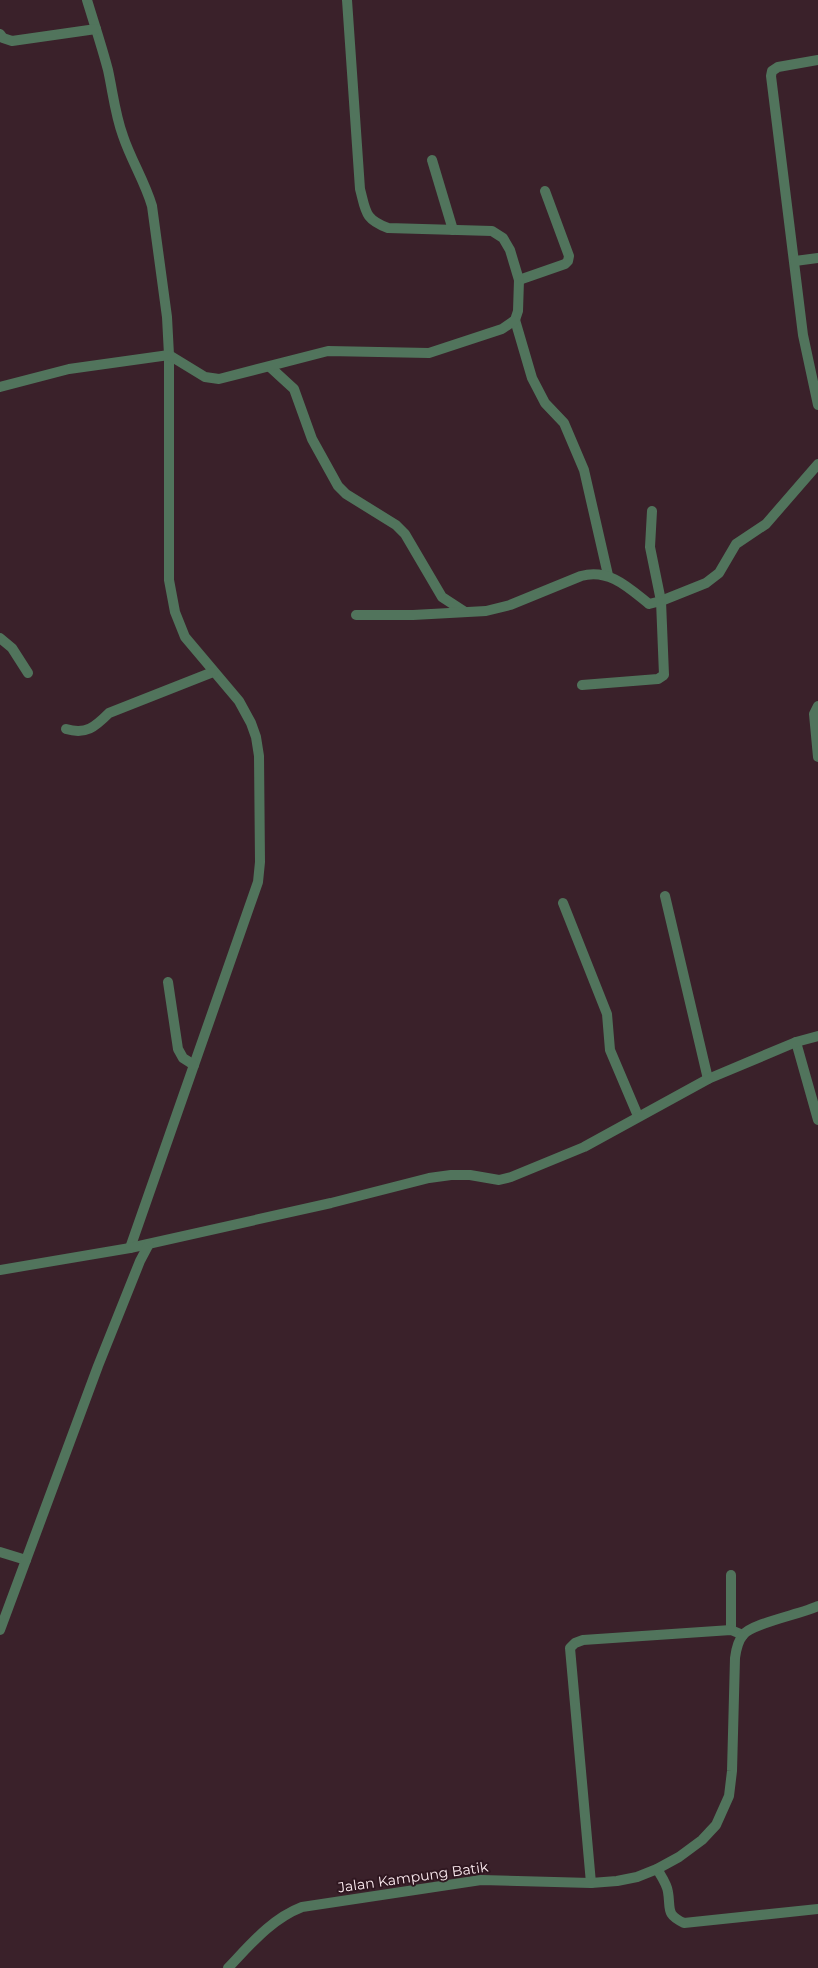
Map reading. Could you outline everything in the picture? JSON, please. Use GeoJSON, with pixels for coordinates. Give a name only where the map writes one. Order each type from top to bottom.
{"type":"FeatureCollection","features":[{"type":"Feature","properties":{"kind":"street"},"geometry":{"type":"LineString","coordinates":[[87,0],[96,29],[122,135],[132,160],[148,192],[152,206],[167,317],[169,355],[169,580],[175,612],[185,637],[239,702],[251,723],[256,737],[259,756],[260,862],[255,894],[130,1248]]}},
{"type":"Feature","properties":{"kind":"street"},"geometry":{"type":"LineString","coordinates":[[347,0],[360,188],[368,216],[374,223],[388,228],[492,231],[498,234],[510,250],[519,280],[518,311],[515,320],[532,378],[545,403],[564,423],[584,470],[608,575]]}},
{"type":"Feature","properties":{"kind":"street"},"geometry":{"type":"LineString","coordinates":[[0,34],[3,38],[12,40],[96,29]]}},
{"type":"Feature","properties":{"kind":"street"},"geometry":{"type":"LineString","coordinates":[[818,60],[778,67],[772,71],[771,76],[795,260],[803,335],[818,405]]}},
{"type":"Feature","properties":{"kind":"street"},"geometry":{"type":"LineString","coordinates":[[432,160],[452,230]]}},
{"type":"Feature","properties":{"kind":"street"},"geometry":{"type":"LineString","coordinates":[[519,280],[566,264],[568,261],[569,256],[545,191]]}},
{"type":"Feature","properties":{"kind":"street"},"geometry":{"type":"LineString","coordinates":[[795,260],[818,258]]}},
{"type":"Feature","properties":{"kind":"street"},"geometry":{"type":"LineString","coordinates":[[0,387],[69,369],[169,355],[205,377],[213,379],[270,367],[328,352],[429,353],[502,329],[515,320]]}},
{"type":"Feature","properties":{"kind":"street"},"geometry":{"type":"LineString","coordinates":[[270,367],[294,389],[312,439],[338,486],[346,494],[396,525],[405,534],[442,597],[465,612]]}},
{"type":"Feature","properties":{"kind":"street"},"geometry":{"type":"LineString","coordinates":[[356,615],[413,615],[486,611],[510,605],[587,574],[608,575],[637,593],[649,604],[661,601],[706,583],[719,573],[736,544],[766,524],[818,464]]}},
{"type":"Feature","properties":{"kind":"street"},"geometry":{"type":"LineString","coordinates":[[582,685],[658,679],[664,675],[661,601],[650,547],[652,511]]}},
{"type":"Feature","properties":{"kind":"street"},"geometry":{"type":"LineString","coordinates":[[0,638],[12,648],[28,673]]}},
{"type":"Feature","properties":{"kind":"street"},"geometry":{"type":"LineString","coordinates":[[66,729],[77,733],[86,731],[98,724],[109,713],[213,672]]}},
{"type":"Feature","properties":{"kind":"street"},"geometry":{"type":"LineString","coordinates":[[818,706],[814,714],[818,757]]}},
{"type":"Feature","properties":{"kind":"street"},"geometry":{"type":"LineString","coordinates":[[664,896],[708,1079]]}},
{"type":"Feature","properties":{"kind":"street"},"geometry":{"type":"LineString","coordinates":[[563,903],[608,1014],[610,1050],[638,1116]]}},
{"type":"Feature","properties":{"kind":"street"},"geometry":{"type":"LineString","coordinates":[[168,982],[178,1049],[183,1058],[194,1065]]}},
{"type":"Feature","properties":{"kind":"street"},"geometry":{"type":"LineString","coordinates":[[0,1270],[149,1244],[331,1203],[429,1178],[470,1174],[499,1180],[584,1147],[638,1116],[708,1079],[796,1042],[818,1036]]}},
{"type":"Feature","properties":{"kind":"street"},"geometry":{"type":"LineString","coordinates":[[796,1042],[818,1120]]}},
{"type":"Feature","properties":{"kind":"street"},"geometry":{"type":"LineString","coordinates":[[0,1630],[98,1366],[140,1261],[149,1244]]}},
{"type":"Feature","properties":{"kind":"street"},"geometry":{"type":"LineString","coordinates":[[0,1552],[26,1560]]}},
{"type":"Feature","properties":{"kind":"street"},"geometry":{"type":"LineString","coordinates":[[731,1575],[731,1630]]}},
{"type":"Feature","properties":{"kind":"street"},"geometry":{"type":"LineString","coordinates":[[590,1883],[570,1648],[575,1643],[583,1640],[731,1630],[743,1635],[748,1630],[818,1606]]}},
{"type":"Feature","properties":{"kind":"street","name":"Jalan Kampung Batik"},"geometry":{"type":"LineString","coordinates":[[228,1968],[275,1922],[290,1912],[302,1907],[481,1880],[590,1883],[624,1880],[658,1869],[679,1857],[702,1840],[716,1825],[724,1811],[729,1796],[732,1771],[735,1658],[738,1644],[743,1635]]}},
{"type":"Feature","properties":{"kind":"street"},"geometry":{"type":"LineString","coordinates":[[658,1869],[668,1892],[671,1913],[674,1917],[684,1923],[818,1909]]}}]}
